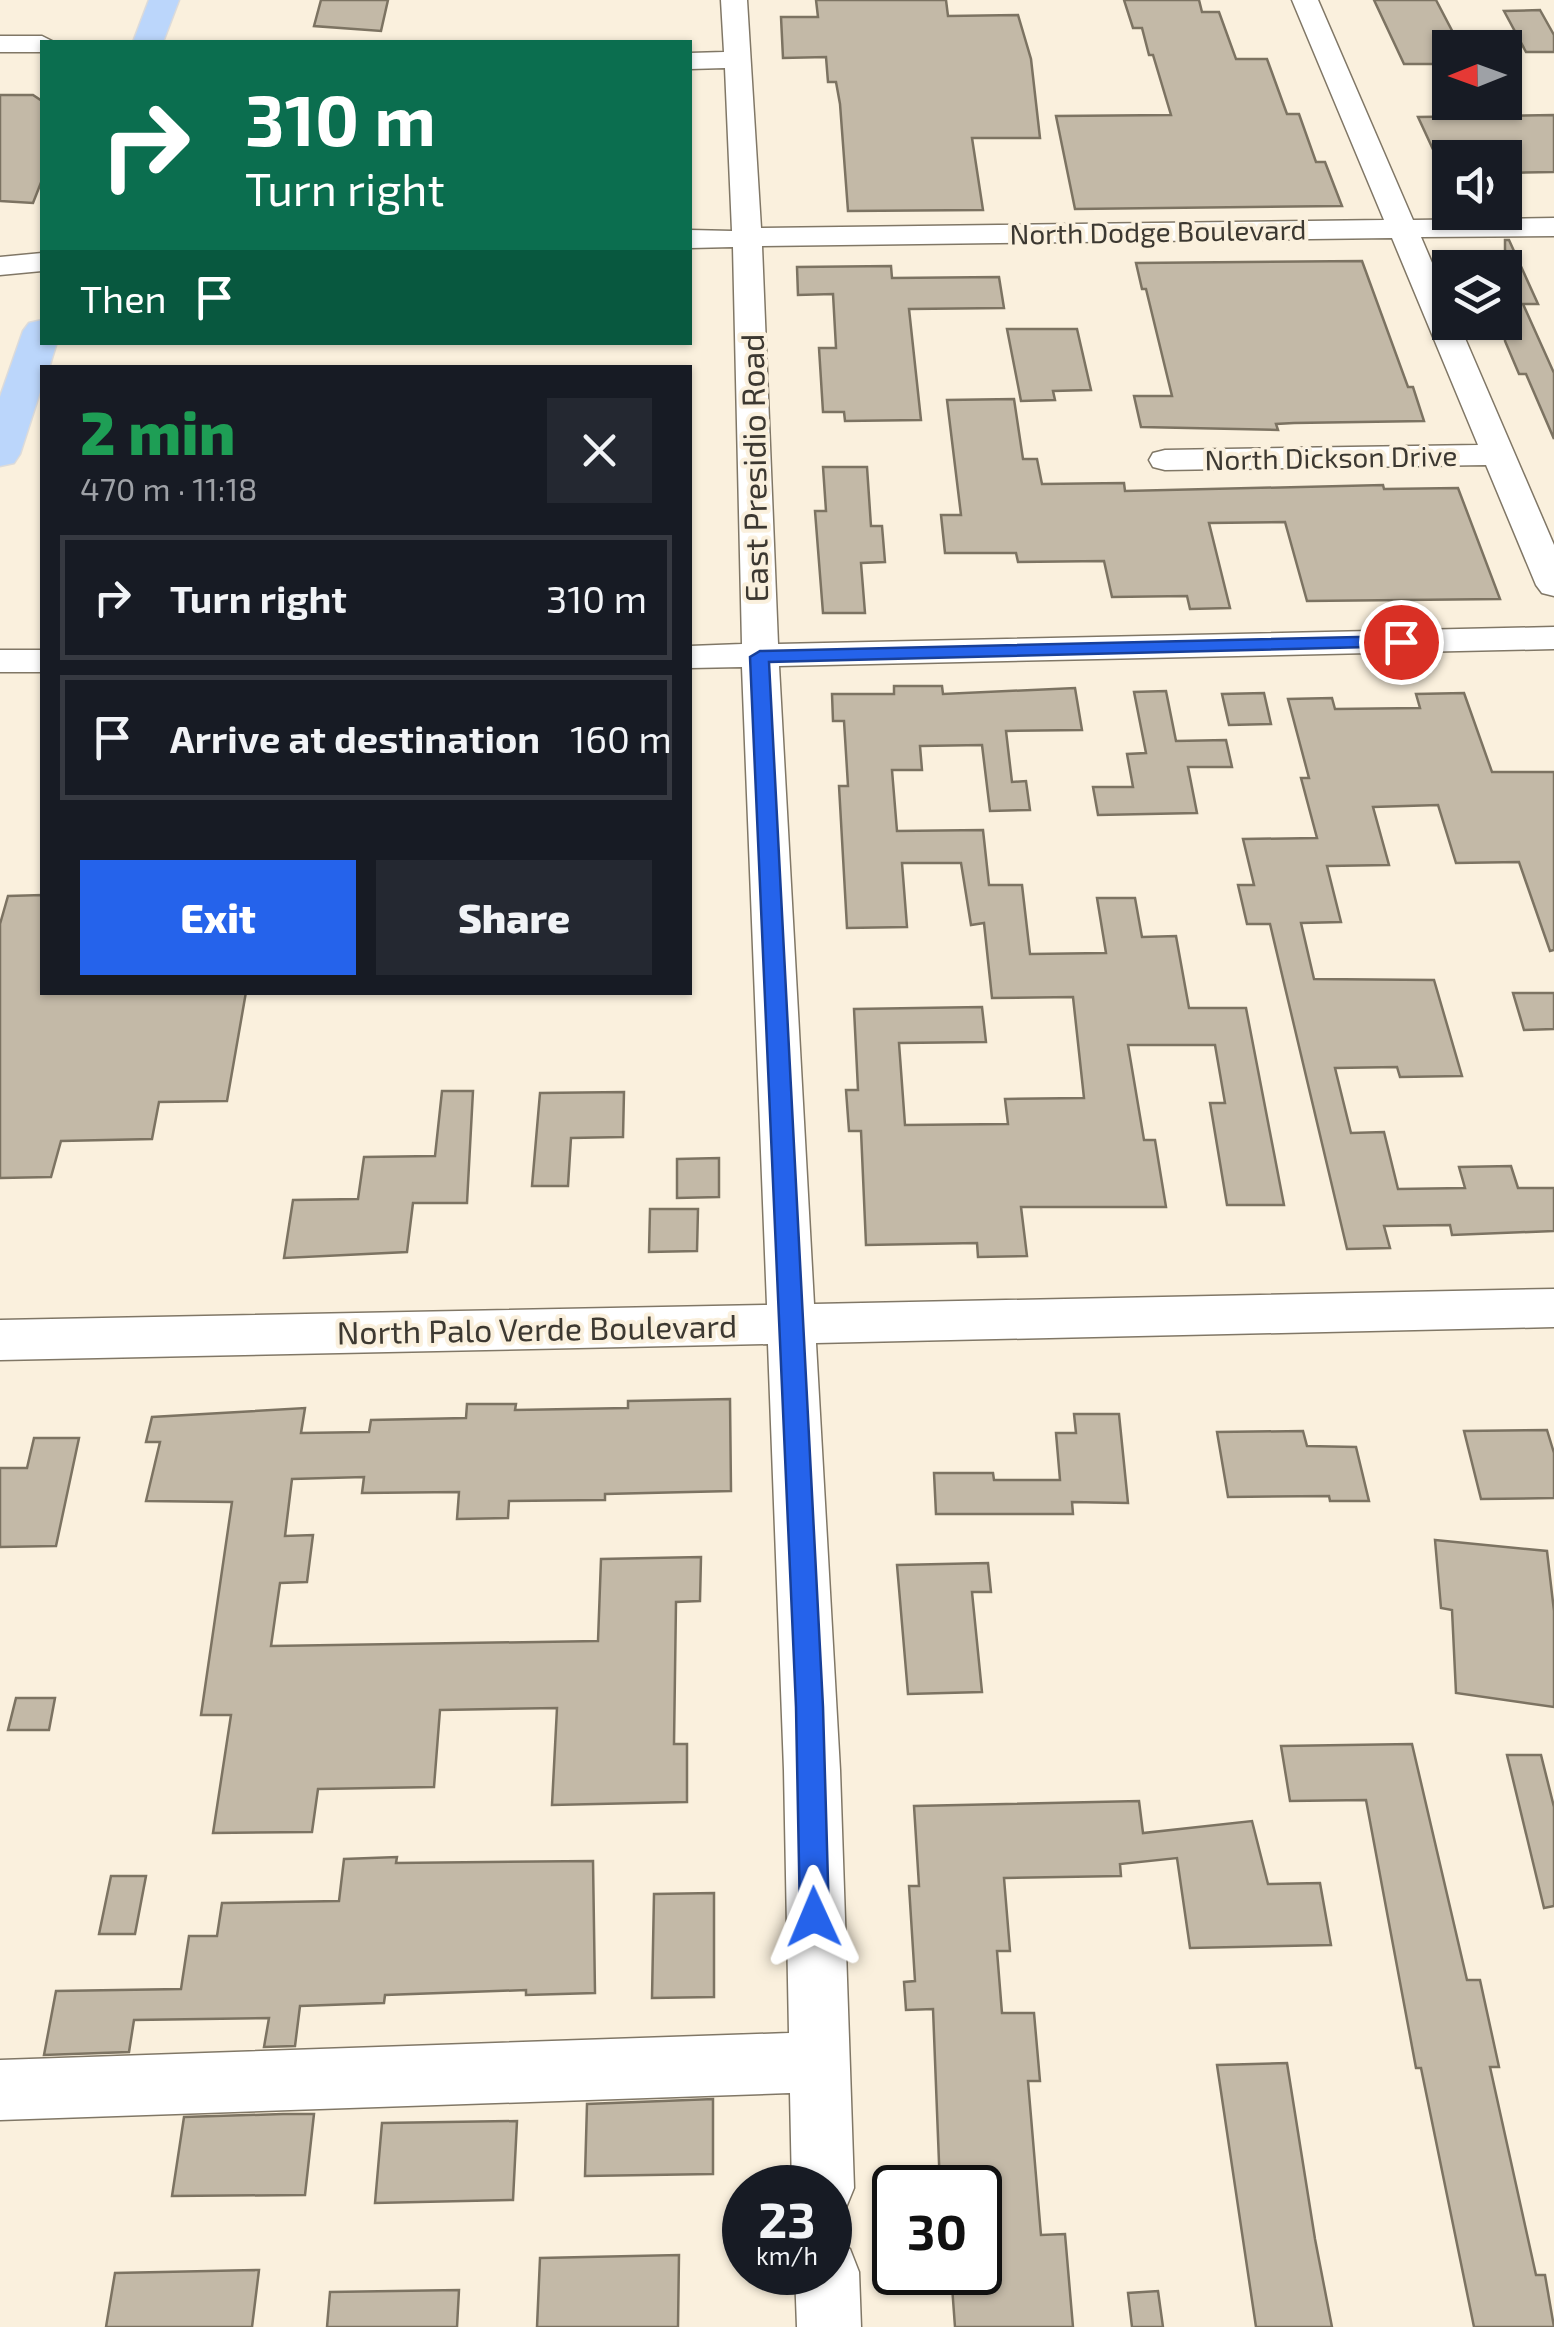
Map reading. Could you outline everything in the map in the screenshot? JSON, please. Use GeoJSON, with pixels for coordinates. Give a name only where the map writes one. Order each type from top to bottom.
{"type":"FeatureCollection","features":[{"type":"Feature","properties":{"kind":"main road"},"geometry":{"type":"LineString","coordinates":[[149,40],[164,0]]}},
{"type":"Feature","properties":{"kind":"main road"},"geometry":{"type":"LineString","coordinates":[[0,454],[40,337]]}},
{"type":"Feature","properties":{"kind":"street","name":"East Presidio Road"},"geometry":{"type":"LineString","coordinates":[[734,0],[812,1770],[823,2165]]}},
{"type":"Feature","properties":{"kind":"street"},"geometry":{"type":"LineString","coordinates":[[1306,0],[1554,586]]}},
{"type":"Feature","properties":{"kind":"street"},"geometry":{"type":"LineString","coordinates":[[0,44],[40,44]]}},
{"type":"Feature","properties":{"kind":"street"},"geometry":{"type":"LineString","coordinates":[[692,61],[737,60]]}},
{"type":"Feature","properties":{"kind":"street","name":"North Dodge Boulevard"},"geometry":{"type":"LineString","coordinates":[[692,239],[1554,227]]}},
{"type":"Feature","properties":{"kind":"street"},"geometry":{"type":"LineString","coordinates":[[0,266],[40,262]]}},
{"type":"Feature","properties":{"kind":"street","name":"North Dickson Drive"},"geometry":{"type":"LineString","coordinates":[[1165,460],[1497,455]]}},
{"type":"Feature","properties":{"kind":"street"},"geometry":{"type":"LineString","coordinates":[[692,657],[1554,638]]}},
{"type":"Feature","properties":{"kind":"street"},"geometry":{"type":"LineString","coordinates":[[0,661],[40,661]]}},
{"type":"Feature","properties":{"kind":"street","name":"North Palo Verde Boulevard"},"geometry":{"type":"LineString","coordinates":[[0,1340],[1554,1308]]}},
{"type":"Feature","properties":{"kind":"street"},"geometry":{"type":"LineString","coordinates":[[0,2090],[818,2062]]}},
{"type":"Feature","properties":{"kind":"street"},"geometry":{"type":"LineString","coordinates":[[827,2295],[828,2327]]}},
{"type":"Feature","properties":{"kind":"building"},"geometry":{"type":"Polygon","coordinates":[[[321,0],[388,0],[381,31],[314,26],[321,0]]]}},
{"type":"Feature","properties":{"kind":"building"},"geometry":{"type":"Polygon","coordinates":[[[816,0],[946,0],[948,16],[1018,15],[1031,59],[1040,138],[972,138],[983,210],[848,211],[840,104],[836,82],[828,82],[826,57],[783,58],[781,17],[818,17],[816,0]]]}},
{"type":"Feature","properties":{"kind":"building"},"geometry":{"type":"Polygon","coordinates":[[[1124,0],[1199,0],[1202,12],[1219,12],[1236,59],[1267,59],[1287,114],[1299,114],[1316,162],[1325,162],[1342,206],[1075,209],[1056,116],[1171,115],[1142,28],[1133,28],[1124,0]]]}},
{"type":"Feature","properties":{"kind":"building"},"geometry":{"type":"Polygon","coordinates":[[[1374,0],[1436,0],[1452,30],[1432,30],[1432,64],[1404,64],[1374,0]]]}},
{"type":"Feature","properties":{"kind":"building"},"geometry":{"type":"Polygon","coordinates":[[[1540,10],[1554,35],[1554,52],[1526,52],[1522,30],[1514,30],[1504,11],[1540,10]]]}},
{"type":"Feature","properties":{"kind":"building"},"geometry":{"type":"Polygon","coordinates":[[[0,95],[33,95],[40,100],[40,185],[33,203],[0,201],[0,95]]]}},
{"type":"Feature","properties":{"kind":"building"},"geometry":{"type":"Polygon","coordinates":[[[1522,115],[1554,115],[1554,172],[1522,173],[1522,140],[1432,140],[1432,147],[1418,117],[1522,120],[1522,115]]]}},
{"type":"Feature","properties":{"kind":"building"},"geometry":{"type":"Polygon","coordinates":[[[1505,240],[1509,240],[1514,250],[1505,250],[1505,240]]]}},
{"type":"Feature","properties":{"kind":"building"},"geometry":{"type":"Polygon","coordinates":[[[1362,261],[1424,421],[1276,424],[1278,430],[1141,427],[1134,396],[1172,396],[1136,263],[1362,261]]]}},
{"type":"Feature","properties":{"kind":"building"},"geometry":{"type":"Polygon","coordinates":[[[891,266],[892,278],[999,277],[1004,308],[909,309],[921,420],[845,421],[844,412],[823,412],[819,348],[836,348],[833,294],[798,295],[797,267],[891,266]]]}},
{"type":"Feature","properties":{"kind":"building"},"geometry":{"type":"Polygon","coordinates":[[[1522,269],[1538,304],[1523,304],[1554,373],[1554,439],[1526,374],[1519,374],[1505,341],[1522,340],[1522,269]]]}},
{"type":"Feature","properties":{"kind":"building"},"geometry":{"type":"Polygon","coordinates":[[[1007,329],[1077,329],[1091,390],[1053,391],[1055,400],[1021,401],[1007,329]]]}},
{"type":"Feature","properties":{"kind":"building"},"geometry":{"type":"Polygon","coordinates":[[[1014,399],[1023,459],[1037,459],[1042,484],[1124,483],[1125,491],[1383,485],[1384,489],[1458,488],[1500,599],[1307,601],[1285,522],[1209,523],[1230,608],[1190,609],[1187,596],[1112,597],[1104,561],[1018,562],[1016,553],[945,553],[941,515],[961,515],[947,400],[1014,399]]]}},
{"type":"Feature","properties":{"kind":"building"},"geometry":{"type":"Polygon","coordinates":[[[823,467],[867,467],[871,526],[882,526],[885,562],[861,563],[865,613],[823,613],[815,511],[826,511],[823,467]]]}},
{"type":"Feature","properties":{"kind":"building"},"geometry":{"type":"Polygon","coordinates":[[[894,686],[942,686],[943,694],[1075,688],[1082,730],[1006,731],[1012,782],[1026,781],[1030,810],[990,811],[982,745],[920,746],[922,770],[892,770],[897,831],[983,830],[989,885],[1022,885],[1030,954],[1106,953],[1097,898],[1135,898],[1142,937],[1176,936],[1189,1008],[1246,1008],[1284,1205],[1227,1205],[1210,1103],[1225,1103],[1215,1045],[1128,1045],[1144,1140],[1155,1140],[1166,1207],[1021,1207],[1027,1256],[978,1257],[977,1243],[866,1245],[861,1131],[849,1131],[846,1090],[858,1090],[854,1009],[982,1007],[986,1042],[899,1043],[905,1125],[1008,1124],[1005,1099],[1084,1098],[1073,997],[992,998],[984,923],[971,925],[961,863],[902,863],[907,927],[847,928],[839,786],[848,786],[844,721],[833,721],[832,694],[894,694],[894,686]]]}},
{"type":"Feature","properties":{"kind":"building"},"geometry":{"type":"Polygon","coordinates":[[[1166,691],[1176,741],[1226,740],[1232,767],[1188,767],[1197,813],[1098,815],[1093,787],[1133,787],[1127,754],[1146,753],[1134,692],[1166,691]]]}},
{"type":"Feature","properties":{"kind":"building"},"geometry":{"type":"Polygon","coordinates":[[[1264,693],[1271,724],[1229,725],[1222,694],[1264,693]]]}},
{"type":"Feature","properties":{"kind":"building"},"geometry":{"type":"Polygon","coordinates":[[[1464,693],[1492,772],[1554,772],[1554,950],[1550,951],[1519,862],[1456,863],[1438,805],[1373,807],[1389,865],[1327,866],[1341,922],[1301,923],[1314,979],[1434,980],[1462,1076],[1400,1077],[1397,1067],[1335,1068],[1351,1133],[1384,1132],[1398,1189],[1465,1188],[1459,1167],[1511,1166],[1518,1188],[1554,1188],[1554,1231],[1452,1235],[1450,1225],[1384,1226],[1390,1248],[1347,1249],[1270,924],[1247,924],[1238,885],[1254,885],[1243,839],[1317,838],[1301,778],[1309,778],[1288,699],[1332,698],[1335,709],[1420,708],[1416,694],[1464,693]]]}},
{"type":"Feature","properties":{"kind":"building"},"geometry":{"type":"Polygon","coordinates":[[[40,895],[40,995],[245,995],[227,1101],[159,1102],[152,1139],[61,1141],[51,1177],[0,1178],[0,924],[8,896],[40,895]]]}},
{"type":"Feature","properties":{"kind":"building"},"geometry":{"type":"Polygon","coordinates":[[[1513,993],[1554,993],[1554,1029],[1524,1030],[1513,993]]]}},
{"type":"Feature","properties":{"kind":"building"},"geometry":{"type":"Polygon","coordinates":[[[442,1091],[473,1091],[467,1203],[413,1203],[407,1252],[284,1258],[293,1200],[358,1199],[364,1157],[435,1156],[442,1091]]]}},
{"type":"Feature","properties":{"kind":"building"},"geometry":{"type":"Polygon","coordinates":[[[624,1092],[623,1137],[571,1138],[568,1186],[532,1186],[540,1093],[624,1092]]]}},
{"type":"Feature","properties":{"kind":"building"},"geometry":{"type":"Polygon","coordinates":[[[719,1158],[719,1197],[677,1198],[677,1159],[719,1158]]]}},
{"type":"Feature","properties":{"kind":"building"},"geometry":{"type":"Polygon","coordinates":[[[650,1209],[698,1209],[697,1251],[649,1252],[650,1209]]]}},
{"type":"Feature","properties":{"kind":"building"},"geometry":{"type":"Polygon","coordinates":[[[730,1399],[731,1491],[605,1494],[605,1500],[509,1501],[508,1518],[457,1519],[459,1492],[362,1493],[364,1477],[292,1479],[285,1536],[313,1535],[307,1582],[280,1583],[271,1646],[598,1641],[601,1559],[701,1557],[700,1601],[676,1602],[674,1744],[687,1744],[687,1802],[552,1805],[557,1708],[440,1710],[434,1787],[318,1789],[312,1832],[213,1833],[231,1715],[201,1715],[232,1502],[146,1501],[160,1442],[146,1442],[152,1417],[305,1408],[301,1433],[369,1432],[371,1420],[466,1418],[467,1404],[516,1404],[515,1410],[628,1408],[628,1401],[730,1399]]]}},
{"type":"Feature","properties":{"kind":"building"},"geometry":{"type":"Polygon","coordinates":[[[1074,1414],[1119,1414],[1128,1503],[1072,1502],[1073,1514],[936,1514],[934,1473],[993,1473],[994,1480],[1060,1480],[1056,1433],[1076,1433],[1074,1414]]]}},
{"type":"Feature","properties":{"kind":"building"},"geometry":{"type":"Polygon","coordinates":[[[1547,1430],[1554,1453],[1554,1498],[1481,1499],[1464,1431],[1547,1430]]]}},
{"type":"Feature","properties":{"kind":"building"},"geometry":{"type":"Polygon","coordinates":[[[1303,1431],[1307,1446],[1356,1447],[1369,1501],[1330,1501],[1329,1496],[1228,1497],[1217,1432],[1303,1431]]]}},
{"type":"Feature","properties":{"kind":"building"},"geometry":{"type":"Polygon","coordinates":[[[34,1438],[79,1438],[56,1546],[0,1547],[0,1468],[27,1468],[34,1438]]]}},
{"type":"Feature","properties":{"kind":"building"},"geometry":{"type":"Polygon","coordinates":[[[1435,1540],[1547,1551],[1554,1611],[1554,1707],[1456,1693],[1452,1610],[1441,1608],[1435,1540]]]}},
{"type":"Feature","properties":{"kind":"building"},"geometry":{"type":"Polygon","coordinates":[[[988,1563],[991,1592],[972,1592],[982,1692],[908,1694],[897,1565],[988,1563]]]}},
{"type":"Feature","properties":{"kind":"building"},"geometry":{"type":"Polygon","coordinates":[[[16,1698],[55,1698],[49,1730],[8,1730],[16,1698]]]}},
{"type":"Feature","properties":{"kind":"building"},"geometry":{"type":"Polygon","coordinates":[[[1412,1744],[1467,1980],[1480,1980],[1499,2067],[1490,2067],[1536,2275],[1545,2275],[1554,2327],[1474,2327],[1421,2068],[1416,2068],[1366,1800],[1290,1801],[1281,1746],[1412,1744]]]}},
{"type":"Feature","properties":{"kind":"building"},"geometry":{"type":"Polygon","coordinates":[[[1507,1755],[1541,1755],[1554,1807],[1554,1906],[1544,1908],[1507,1755]]]}},
{"type":"Feature","properties":{"kind":"building"},"geometry":{"type":"Polygon","coordinates":[[[1139,1801],[1143,1833],[1252,1821],[1268,1884],[1320,1883],[1331,1945],[1190,1948],[1177,1858],[1120,1864],[1121,1876],[1004,1878],[1010,1951],[997,1951],[1002,2013],[1034,2013],[1040,2081],[1028,2081],[1041,2235],[1065,2234],[1073,2327],[955,2327],[953,2295],[1002,2295],[1002,2165],[939,2165],[933,2009],[906,2010],[904,1982],[915,1981],[909,1886],[919,1886],[914,1806],[1139,1801]]]}},
{"type":"Feature","properties":{"kind":"building"},"geometry":{"type":"Polygon","coordinates":[[[397,1857],[396,1863],[593,1861],[595,1993],[526,1995],[526,1990],[385,1995],[384,2003],[300,2006],[295,2046],[264,2047],[269,2018],[134,2020],[129,2052],[44,2055],[56,1991],[181,1989],[189,1936],[217,1936],[222,1903],[339,1901],[344,1859],[397,1857]]]}},
{"type":"Feature","properties":{"kind":"building"},"geometry":{"type":"Polygon","coordinates":[[[111,1876],[146,1876],[135,1934],[99,1934],[111,1876]]]}},
{"type":"Feature","properties":{"kind":"building"},"geometry":{"type":"Polygon","coordinates":[[[714,1893],[714,1997],[652,1998],[654,1894],[714,1893]]]}},
{"type":"Feature","properties":{"kind":"building"},"geometry":{"type":"Polygon","coordinates":[[[1287,2063],[1332,2327],[1256,2327],[1217,2065],[1287,2063]]]}},
{"type":"Feature","properties":{"kind":"building"},"geometry":{"type":"Polygon","coordinates":[[[713,2099],[713,2174],[585,2176],[587,2104],[713,2099]]]}},
{"type":"Feature","properties":{"kind":"building"},"geometry":{"type":"Polygon","coordinates":[[[314,2114],[305,2195],[172,2196],[184,2117],[314,2114]]]}},
{"type":"Feature","properties":{"kind":"building"},"geometry":{"type":"Polygon","coordinates":[[[517,2121],[513,2200],[375,2203],[382,2123],[517,2121]]]}},
{"type":"Feature","properties":{"kind":"building"},"geometry":{"type":"Polygon","coordinates":[[[679,2255],[678,2327],[537,2327],[540,2258],[679,2255]]]}},
{"type":"Feature","properties":{"kind":"building"},"geometry":{"type":"Polygon","coordinates":[[[259,2270],[252,2327],[106,2327],[115,2273],[259,2270]]]}},
{"type":"Feature","properties":{"kind":"building"},"geometry":{"type":"Polygon","coordinates":[[[459,2290],[457,2327],[327,2327],[330,2292],[459,2290]]]}},
{"type":"Feature","properties":{"kind":"building"},"geometry":{"type":"Polygon","coordinates":[[[1158,2291],[1163,2327],[1132,2327],[1128,2293],[1158,2291]]]}},
{"type":"Feature","properties":{"kind":"route"},"geometry":{"type":"LineString","coordinates":[[814,1917],[812,1770],[760,657],[1401,642]]}}]}
